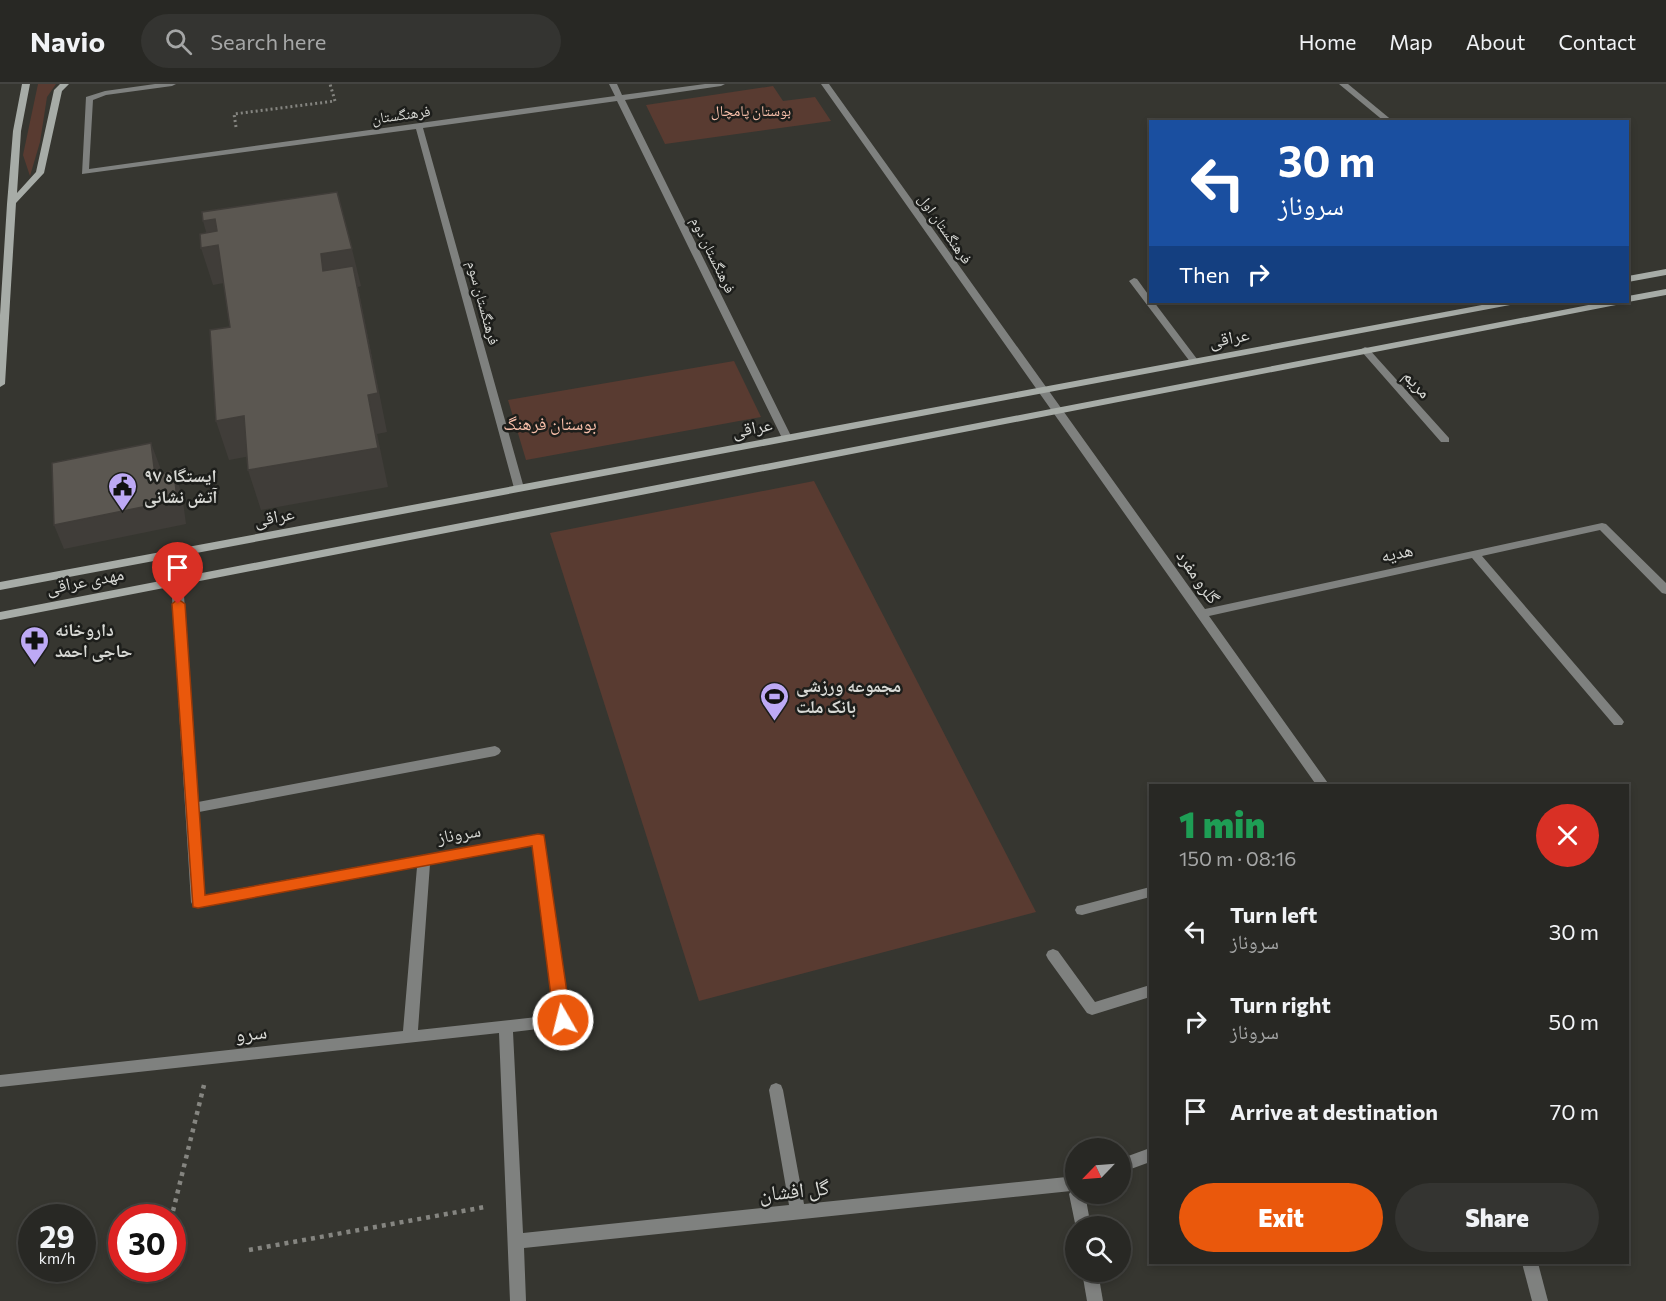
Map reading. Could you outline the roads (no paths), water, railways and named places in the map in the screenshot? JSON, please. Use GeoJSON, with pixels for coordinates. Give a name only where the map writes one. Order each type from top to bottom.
{"type":"FeatureCollection","features":[{"type":"Feature","properties":{"kind":"main road"},"geometry":{"type":"LineString","coordinates":[[0,384],[17,130],[26,84]]}},
{"type":"Feature","properties":{"kind":"main road"},"geometry":{"type":"LineString","coordinates":[[11,204],[40,173],[58,90],[65,84]]}},
{"type":"Feature","properties":{"kind":"main road"},"geometry":{"type":"LineString","coordinates":[[1629,279],[1666,272]]}},
{"type":"Feature","properties":{"kind":"main road"},"geometry":{"type":"LineString","coordinates":[[1629,299],[1666,292]]}},
{"type":"Feature","properties":{"kind":"main road","name":"عراقی"},"geometry":{"type":"LineString","coordinates":[[0,586],[1505,303]]}},
{"type":"Feature","properties":{"kind":"main road"},"geometry":{"type":"LineString","coordinates":[[177,581],[1610,303]]}},
{"type":"Feature","properties":{"kind":"main road","name":"مهدی عراقی"},"geometry":{"type":"LineString","coordinates":[[0,616],[177,581]]}},
{"type":"Feature","properties":{"kind":"street","name":"فرهنگستان"},"geometry":{"type":"LineString","coordinates":[[172,84],[105,93],[89,99],[85,172],[721,84]]}},
{"type":"Feature","properties":{"kind":"street","name":"فرهنگستان دوم"},"geometry":{"type":"LineString","coordinates":[[613,84],[787,438]]}},
{"type":"Feature","properties":{"kind":"street","name":"فرهنگستان اول"},"geometry":{"type":"LineString","coordinates":[[825,84],[1042,390]]}},
{"type":"Feature","properties":{"kind":"street"},"geometry":{"type":"LineString","coordinates":[[1343,84],[1388,120]]}},
{"type":"Feature","properties":{"kind":"street","name":"فرهنگستان سوم"},"geometry":{"type":"LineString","coordinates":[[419,126],[519,488]]}},
{"type":"Feature","properties":{"kind":"street"},"geometry":{"type":"LineString","coordinates":[[1134,281],[1149,301]]}},
{"type":"Feature","properties":{"kind":"street"},"geometry":{"type":"LineString","coordinates":[[1150,303],[1194,361]]}},
{"type":"Feature","properties":{"kind":"street","name":"مریم"},"geometry":{"type":"LineString","coordinates":[[1365,350],[1445,440]]}},
{"type":"Feature","properties":{"kind":"street","name":"گلرو مفرد"},"geometry":{"type":"LineString","coordinates":[[1042,390],[1323,784]]}},
{"type":"Feature","properties":{"kind":"street","name":"هدیه"},"geometry":{"type":"LineString","coordinates":[[1201,614],[1602,526],[1666,590]]}},
{"type":"Feature","properties":{"kind":"street"},"geometry":{"type":"LineString","coordinates":[[1474,554],[1618,722]]}},
{"type":"Feature","properties":{"kind":"street","name":"سروناز"},"geometry":{"type":"LineString","coordinates":[[177,581],[198,902],[538,839],[563,1020],[506,1028]]}},
{"type":"Feature","properties":{"kind":"street"},"geometry":{"type":"LineString","coordinates":[[192,808],[495,751]]}},
{"type":"Feature","properties":{"kind":"street"},"geometry":{"type":"LineString","coordinates":[[410,1037],[424,860]]}},
{"type":"Feature","properties":{"kind":"street"},"geometry":{"type":"LineString","coordinates":[[1082,910],[1149,892]]}},
{"type":"Feature","properties":{"kind":"street"},"geometry":{"type":"LineString","coordinates":[[1053,955],[1092,1009],[1149,993]]}},
{"type":"Feature","properties":{"kind":"street"},"geometry":{"type":"LineString","coordinates":[[506,1028],[518,1241],[518,1301]]}},
{"type":"Feature","properties":{"kind":"street","name":"سرو"},"geometry":{"type":"LineString","coordinates":[[0,1081],[506,1028]]}},
{"type":"Feature","properties":{"kind":"street"},"geometry":{"type":"LineString","coordinates":[[776,1090],[798,1212]]}},
{"type":"Feature","properties":{"kind":"street"},"geometry":{"type":"LineString","coordinates":[[1131,1162],[1149,1155]]}},
{"type":"Feature","properties":{"kind":"street","name":"گل افشان"},"geometry":{"type":"LineString","coordinates":[[518,1241],[1065,1184]]}},
{"type":"Feature","properties":{"kind":"street"},"geometry":{"type":"LineString","coordinates":[[1530,1264],[1540,1301]]}},
{"type":"Feature","properties":{"kind":"street"},"geometry":{"type":"LineString","coordinates":[[1092,1282],[1095,1301]]}},
{"type":"Feature","properties":{"kind":"place","name":"ایستگاه ۹۷ آتش نشانی"},"geometry":{"type":"Point","coordinates":[123,512]}},
{"type":"Feature","properties":{"kind":"place","name":"داروخانه حاجی احمد"},"geometry":{"type":"Point","coordinates":[34,666]}},
{"type":"Feature","properties":{"kind":"place","name":"مجموعه ورزشی بانک ملت"},"geometry":{"type":"Point","coordinates":[775,722]}},
{"type":"Feature","properties":{"kind":"park label","name":"بوستان پامچال"},"geometry":{"type":"Point","coordinates":[751,111]}},
{"type":"Feature","properties":{"kind":"park label","name":"بوستان فرهنگ"},"geometry":{"type":"Point","coordinates":[550,424]}}]}
